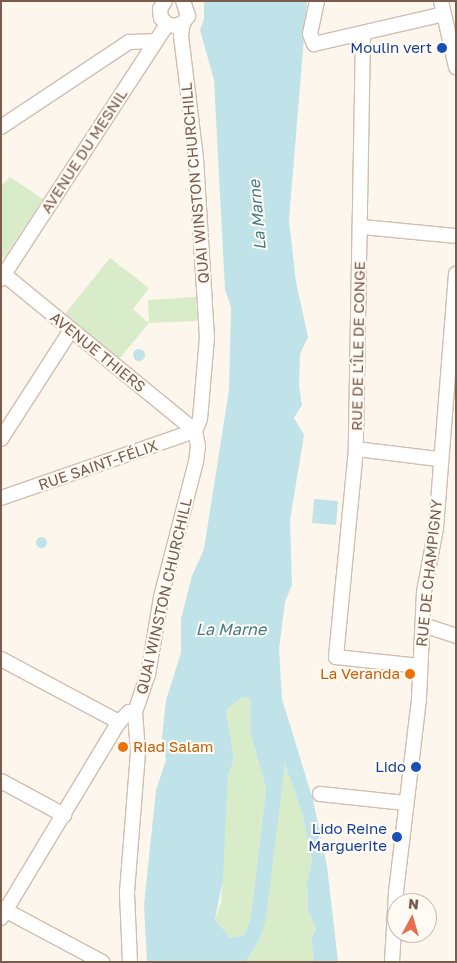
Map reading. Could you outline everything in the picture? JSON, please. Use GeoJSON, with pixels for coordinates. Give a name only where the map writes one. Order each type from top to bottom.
{"type":"FeatureCollection","features":[{"type":"Feature","properties":{"kind":"street","name":"QUAI WINSTON CHURCHILL"},"geometry":{"type":"LineString","coordinates":[[130,962],[128,892],[138,752],[135,712],[148,675],[161,596],[196,462],[198,446],[195,431],[200,419],[207,338],[196,158],[181,35],[188,11],[183,1]]}},
{"type":"Feature","properties":{"kind":"street"},"geometry":{"type":"LineString","coordinates":[[317,1],[310,34],[314,44],[363,34],[442,7],[456,67]]}},
{"type":"Feature","properties":{"kind":"street"},"geometry":{"type":"LineString","coordinates":[[160,2],[161,18],[167,24],[183,23]]}},
{"type":"Feature","properties":{"kind":"street","name":"AVENUE DU MESNIL"},"geometry":{"type":"LineString","coordinates":[[2,275],[154,41],[167,24]]}},
{"type":"Feature","properties":{"kind":"street","name":"RUE DE L'ÎLE DE CONGE"},"geometry":{"type":"LineString","coordinates":[[363,34],[356,449],[336,657],[420,666]]}},
{"type":"Feature","properties":{"kind":"street"},"geometry":{"type":"LineString","coordinates":[[1,127],[129,42],[154,41]]}},
{"type":"Feature","properties":{"kind":"street"},"geometry":{"type":"LineString","coordinates":[[361,227],[456,236]]}},
{"type":"Feature","properties":{"kind":"street","name":"RUE DE CHAMPIGNY"},"geometry":{"type":"LineString","coordinates":[[392,962],[396,892],[420,666],[424,592],[436,528],[439,459],[456,274]]}},
{"type":"Feature","properties":{"kind":"street","name":"AVENUE THIERS"},"geometry":{"type":"LineString","coordinates":[[2,275],[195,431]]}},
{"type":"Feature","properties":{"kind":"street"},"geometry":{"type":"LineString","coordinates":[[1,439],[71,330]]}},
{"type":"Feature","properties":{"kind":"street","name":"RUE SAINT-FÉLIX"},"geometry":{"type":"LineString","coordinates":[[1,498],[195,431]]}},
{"type":"Feature","properties":{"kind":"street"},"geometry":{"type":"LineString","coordinates":[[356,449],[439,459]]}},
{"type":"Feature","properties":{"kind":"street"},"geometry":{"type":"LineString","coordinates":[[423,625],[456,636]]}},
{"type":"Feature","properties":{"kind":"street"},"geometry":{"type":"LineString","coordinates":[[1,659],[119,722]]}},
{"type":"Feature","properties":{"kind":"street"},"geometry":{"type":"LineString","coordinates":[[102,962],[3,912],[64,815],[119,722],[129,712],[135,712]]}},
{"type":"Feature","properties":{"kind":"street"},"geometry":{"type":"LineString","coordinates":[[1,781],[64,815]]}},
{"type":"Feature","properties":{"kind":"street"},"geometry":{"type":"LineString","coordinates":[[320,794],[406,803]]}},
{"type":"Feature","properties":{"kind":"green space"},"geometry":{"type":"Polygon","coordinates":[[[10,177],[43,199],[5,257],[1,258],[1,186],[10,177]]]}},
{"type":"Feature","properties":{"kind":"green space"},"geometry":{"type":"Polygon","coordinates":[[[110,258],[149,288],[133,309],[149,323],[119,359],[65,314],[110,258]]]}},
{"type":"Feature","properties":{"kind":"green space"},"geometry":{"type":"Polygon","coordinates":[[[196,297],[197,321],[149,323],[148,300],[196,297]]]}},
{"type":"Feature","properties":{"kind":"green space"},"geometry":{"type":"Polygon","coordinates":[[[243,697],[250,698],[251,735],[266,787],[251,916],[245,935],[230,938],[215,919],[221,903],[228,776],[234,759],[226,710],[243,697]]]}},
{"type":"Feature","properties":{"kind":"green space"},"geometry":{"type":"Polygon","coordinates":[[[285,764],[302,813],[312,860],[307,882],[308,910],[316,929],[311,939],[314,962],[246,962],[260,938],[285,764]]]}},
{"type":"Feature","properties":{"kind":"water","name":"La Marne"},"geometry":{"type":"Polygon","coordinates":[[[204,1],[307,1],[289,220],[296,282],[308,337],[300,354],[299,385],[302,405],[294,418],[304,435],[290,520],[292,585],[285,602],[279,649],[282,699],[313,800],[327,866],[338,962],[314,962],[311,939],[316,929],[308,910],[307,882],[312,860],[302,813],[285,764],[266,919],[260,938],[246,962],[147,962],[144,905],[156,790],[166,760],[162,737],[166,700],[181,653],[181,619],[192,576],[204,549],[229,390],[231,307],[225,290],[214,80],[200,30],[204,19],[204,1]],[[243,697],[226,710],[234,759],[228,776],[223,880],[215,919],[230,938],[245,935],[251,916],[266,788],[251,735],[250,698],[243,697]]]}},
{"type":"Feature","properties":{"kind":"water"},"geometry":{"type":"Polygon","coordinates":[[[139,349],[145,355],[139,361],[133,355],[139,349]]]}},
{"type":"Feature","properties":{"kind":"water"},"geometry":{"type":"Polygon","coordinates":[[[314,499],[338,501],[336,525],[312,523],[314,499]]]}},
{"type":"Feature","properties":{"kind":"water"},"geometry":{"type":"Polygon","coordinates":[[[41,536],[47,542],[41,548],[35,542],[41,536]]]}},
{"type":"Feature","properties":{"kind":"place","name":"Moulin vert"},"geometry":{"type":"Point","coordinates":[442,48]}},
{"type":"Feature","properties":{"kind":"place","name":"La Veranda"},"geometry":{"type":"Point","coordinates":[410,674]}},
{"type":"Feature","properties":{"kind":"place","name":"Riad Salam"},"geometry":{"type":"Point","coordinates":[123,747]}},
{"type":"Feature","properties":{"kind":"place","name":"Lido"},"geometry":{"type":"Point","coordinates":[416,767]}},
{"type":"Feature","properties":{"kind":"place","name":"Lido Reine Marguerite"},"geometry":{"type":"Point","coordinates":[397,837]}}]}
